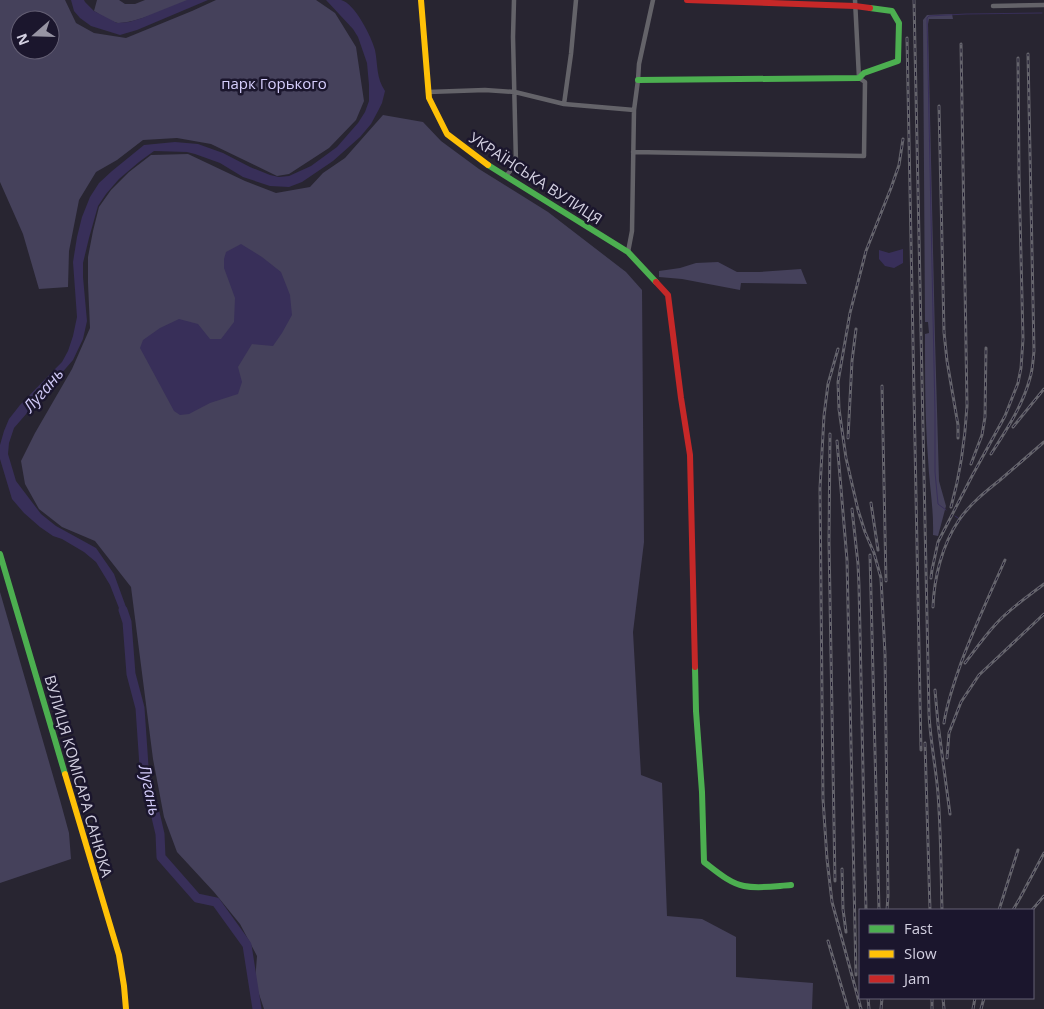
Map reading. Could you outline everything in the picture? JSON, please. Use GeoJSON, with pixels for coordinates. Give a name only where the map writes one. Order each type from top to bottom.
{"type":"FeatureCollection","features":[{"type":"Feature","properties":{"kind":"street","name":"УКРАЇНСЬКА ВУЛИЦЯ"},"geometry":{"type":"LineString","coordinates":[[420,0],[429,98],[447,134],[506,176],[628,252],[668,296],[690,456],[696,711],[702,792],[704,862],[727,878],[743,886],[791,885]]}},
{"type":"Feature","properties":{"kind":"street"},"geometry":{"type":"LineString","coordinates":[[506,176],[516,164],[514,0]]}},
{"type":"Feature","properties":{"kind":"street"},"geometry":{"type":"LineString","coordinates":[[564,104],[576,0]]}},
{"type":"Feature","properties":{"kind":"street"},"geometry":{"type":"LineString","coordinates":[[628,252],[632,231],[634,110],[639,64],[653,0]]}},
{"type":"Feature","properties":{"kind":"street"},"geometry":{"type":"LineString","coordinates":[[687,0],[855,3],[892,11],[899,23],[898,60],[864,73],[859,78]]}},
{"type":"Feature","properties":{"kind":"street"},"geometry":{"type":"LineString","coordinates":[[855,3],[859,78]]}},
{"type":"Feature","properties":{"kind":"street"},"geometry":{"type":"LineString","coordinates":[[993,6],[1044,5]]}},
{"type":"Feature","properties":{"kind":"street"},"geometry":{"type":"LineString","coordinates":[[632,152],[864,156],[865,82],[859,78],[638,80]]}},
{"type":"Feature","properties":{"kind":"street"},"geometry":{"type":"LineString","coordinates":[[428,92],[485,90],[515,92],[564,104],[634,110]]}},
{"type":"Feature","properties":{"kind":"street","name":"ВУЛИЦЯ КОМІСАРА САНЮКА"},"geometry":{"type":"LineString","coordinates":[[0,554],[119,956],[126,1008]]}},
{"type":"Feature","properties":{"kind":"green space","name":"парк Горького"},"geometry":{"type":"Polygon","coordinates":[[[0,0],[65,0],[76,23],[94,33],[126,38],[216,0],[316,0],[335,13],[356,47],[364,101],[356,120],[329,148],[289,174],[277,176],[211,144],[177,138],[143,140],[117,160],[96,172],[79,200],[69,251],[68,287],[39,289],[23,234],[0,182],[0,0]]]}},
{"type":"Feature","properties":{"kind":"green space"},"geometry":{"type":"Polygon","coordinates":[[[97,0],[119,0],[125,4],[135,4],[145,0],[189,0],[175,7],[133,21],[118,23],[94,11],[97,0]]]}},
{"type":"Feature","properties":{"kind":"green space"},"geometry":{"type":"Polygon","coordinates":[[[952,14],[953,19],[929,19],[928,24],[939,481],[946,506],[938,536],[933,535],[926,412],[925,334],[929,333],[928,322],[925,322],[923,20],[927,15],[952,14]]]}},
{"type":"Feature","properties":{"kind":"green space"},"geometry":{"type":"Polygon","coordinates":[[[383,115],[423,122],[441,141],[479,169],[548,212],[626,272],[642,290],[644,542],[633,632],[641,775],[662,783],[667,916],[702,919],[736,937],[736,977],[813,983],[812,1009],[264,1009],[255,982],[257,956],[240,924],[214,892],[177,852],[164,817],[153,759],[131,587],[95,541],[62,527],[39,509],[25,484],[21,461],[72,369],[90,328],[88,257],[99,207],[111,190],[129,172],[151,155],[188,154],[245,181],[276,193],[310,187],[323,173],[345,158],[383,115]]]}},
{"type":"Feature","properties":{"kind":"green space"},"geometry":{"type":"Polygon","coordinates":[[[718,262],[737,272],[801,269],[807,284],[741,283],[740,290],[682,279],[659,277],[659,271],[680,268],[696,263],[718,262]]]}},
{"type":"Feature","properties":{"kind":"green space"},"geometry":{"type":"Polygon","coordinates":[[[0,592],[69,833],[71,859],[0,883],[0,592]]]}},
{"type":"Feature","properties":{"kind":"water"},"geometry":{"type":"Polygon","coordinates":[[[71,0],[84,0],[94,11],[117,23],[142,18],[187,0],[208,0],[137,30],[120,35],[91,26],[74,11],[71,0]]]}},
{"type":"Feature","properties":{"kind":"water"},"geometry":{"type":"Polygon","coordinates":[[[326,0],[341,0],[352,7],[367,30],[375,50],[379,76],[385,91],[382,103],[371,124],[360,137],[333,161],[302,182],[289,187],[270,186],[243,177],[220,163],[187,152],[154,151],[119,179],[98,206],[83,263],[87,321],[83,339],[73,360],[14,428],[9,443],[8,454],[16,481],[41,514],[56,526],[96,548],[114,574],[130,618],[124,621],[110,585],[96,562],[84,552],[40,527],[12,499],[0,459],[0,445],[4,431],[9,419],[20,405],[62,362],[68,351],[77,317],[73,262],[77,237],[90,197],[99,183],[112,171],[144,145],[175,142],[198,144],[223,153],[270,175],[279,177],[289,176],[311,166],[337,147],[358,123],[369,101],[367,63],[358,37],[353,29],[326,0]]]}},
{"type":"Feature","properties":{"kind":"water"},"geometry":{"type":"Polygon","coordinates":[[[241,244],[281,272],[290,295],[292,315],[273,346],[252,344],[238,367],[242,382],[238,394],[210,403],[189,414],[180,415],[174,411],[140,348],[143,340],[160,328],[179,319],[198,324],[210,339],[221,339],[234,322],[235,298],[224,268],[224,259],[226,252],[241,244]]]}},
{"type":"Feature","properties":{"kind":"water"},"geometry":{"type":"Polygon","coordinates":[[[903,249],[903,263],[894,268],[885,266],[879,259],[879,250],[889,253],[903,249]]]}},
{"type":"Feature","properties":{"kind":"waterway"},"geometry":{"type":"LineString","coordinates":[[946,510],[938,504],[935,472],[927,18],[929,16],[966,14],[1042,13]]}},
{"type":"Feature","properties":{"kind":"waterway"},"geometry":{"type":"LineString","coordinates":[[955,516],[961,520]]}},
{"type":"Feature","properties":{"kind":"waterway","name":"Лугань"},"geometry":{"type":"LineString","coordinates":[[123,610],[127,622],[131,674],[140,708],[144,766],[160,834],[161,857],[197,898],[216,902],[247,945],[257,1009]]}},
{"type":"Feature","properties":{"kind":"railway"},"geometry":{"type":"LineString","coordinates":[[914,0],[929,713],[939,809],[942,909]]}},
{"type":"Feature","properties":{"kind":"railway"},"geometry":{"type":"LineString","coordinates":[[907,38],[921,750]]}},
{"type":"Feature","properties":{"kind":"railway"},"geometry":{"type":"LineString","coordinates":[[951,507],[962,457],[967,406],[961,44]]}},
{"type":"Feature","properties":{"kind":"railway"},"geometry":{"type":"LineString","coordinates":[[991,454],[1019,408],[1031,375],[1034,351],[1028,54]]}},
{"type":"Feature","properties":{"kind":"railway"},"geometry":{"type":"LineString","coordinates":[[931,578],[938,542],[1005,416],[1018,383],[1021,368],[1023,339],[1018,58]]}},
{"type":"Feature","properties":{"kind":"railway"},"geometry":{"type":"LineString","coordinates":[[939,106],[944,332],[958,425],[958,438]]}},
{"type":"Feature","properties":{"kind":"railway"},"geometry":{"type":"LineString","coordinates":[[887,909],[885,654],[881,578],[858,510],[846,458],[839,409],[838,382],[850,313],[866,251],[899,165],[903,139]]}},
{"type":"Feature","properties":{"kind":"railway"},"geometry":{"type":"LineString","coordinates":[[848,438],[852,361],[856,329]]}},
{"type":"Feature","properties":{"kind":"railway"},"geometry":{"type":"LineString","coordinates":[[971,464],[982,435],[985,417],[986,348]]}},
{"type":"Feature","properties":{"kind":"railway"},"geometry":{"type":"LineString","coordinates":[[838,349],[828,384],[824,416],[820,488],[823,799],[832,902],[861,1009]]}},
{"type":"Feature","properties":{"kind":"railway"},"geometry":{"type":"LineString","coordinates":[[882,386],[886,581]]}},
{"type":"Feature","properties":{"kind":"railway"},"geometry":{"type":"LineString","coordinates":[[1013,427],[1044,389]]}},
{"type":"Feature","properties":{"kind":"railway"},"geometry":{"type":"LineString","coordinates":[[830,434],[829,542],[835,881]]}},
{"type":"Feature","properties":{"kind":"railway"},"geometry":{"type":"LineString","coordinates":[[837,441],[847,560],[856,975]]}},
{"type":"Feature","properties":{"kind":"railway"},"geometry":{"type":"LineString","coordinates":[[933,607],[940,562],[948,540],[959,520],[978,498],[1044,442]]}},
{"type":"Feature","properties":{"kind":"railway"},"geometry":{"type":"LineString","coordinates":[[871,503],[878,550]]}},
{"type":"Feature","properties":{"kind":"railway"},"geometry":{"type":"LineString","coordinates":[[852,509],[859,586],[866,909]]}},
{"type":"Feature","properties":{"kind":"railway"},"geometry":{"type":"LineString","coordinates":[[870,555],[879,909]]}},
{"type":"Feature","properties":{"kind":"railway"},"geometry":{"type":"LineString","coordinates":[[944,723],[961,663],[1005,560]]}},
{"type":"Feature","properties":{"kind":"railway"},"geometry":{"type":"LineString","coordinates":[[965,663],[1000,619],[1044,584]]}},
{"type":"Feature","properties":{"kind":"railway"},"geometry":{"type":"LineString","coordinates":[[947,758],[949,733],[961,702],[979,675],[1044,614]]}},
{"type":"Feature","properties":{"kind":"railway"},"geometry":{"type":"LineString","coordinates":[[935,690],[950,814]]}},
{"type":"Feature","properties":{"kind":"railway"},"geometry":{"type":"LineString","coordinates":[[925,743],[930,909]]}},
{"type":"Feature","properties":{"kind":"railway"},"geometry":{"type":"LineString","coordinates":[[999,909],[1018,850]]}},
{"type":"Feature","properties":{"kind":"railway"},"geometry":{"type":"LineString","coordinates":[[1014,909],[1044,853]]}},
{"type":"Feature","properties":{"kind":"railway"},"geometry":{"type":"LineString","coordinates":[[842,869],[843,909],[846,932]]}},
{"type":"Feature","properties":{"kind":"railway"},"geometry":{"type":"LineString","coordinates":[[1033,909],[1044,896]]}},
{"type":"Feature","properties":{"kind":"railway"},"geometry":{"type":"LineString","coordinates":[[828,941],[848,1009]]}},
{"type":"Feature","properties":{"kind":"railway"},"geometry":{"type":"LineString","coordinates":[[868,999],[869,1009]]}},
{"type":"Feature","properties":{"kind":"railway"},"geometry":{"type":"LineString","coordinates":[[881,1009],[882,999]]}},
{"type":"Feature","properties":{"kind":"railway"},"geometry":{"type":"LineString","coordinates":[[932,999],[932,1009]]}},
{"type":"Feature","properties":{"kind":"railway"},"geometry":{"type":"LineString","coordinates":[[943,999],[944,1009]]}},
{"type":"Feature","properties":{"kind":"railway"},"geometry":{"type":"LineString","coordinates":[[973,1009],[975,999]]}},
{"type":"Feature","properties":{"kind":"railway"},"geometry":{"type":"LineString","coordinates":[[981,1009],[984,999]]}},
{"type":"Feature","properties":{"kind":"traffic: fast"},"geometry":{"type":"LineString","coordinates":[[638,80],[859,78],[864,73],[898,61],[899,23],[892,11],[870,8]]}},
{"type":"Feature","properties":{"kind":"traffic: fast"},"geometry":{"type":"LineString","coordinates":[[488,165],[628,252],[656,282]]}},
{"type":"Feature","properties":{"kind":"traffic: fast"},"geometry":{"type":"LineString","coordinates":[[0,554],[65,774]]}},
{"type":"Feature","properties":{"kind":"traffic: fast"},"geometry":{"type":"LineString","coordinates":[[695,667],[704,862],[718,873],[744,886],[791,885]]}},
{"type":"Feature","properties":{"kind":"traffic: slow"},"geometry":{"type":"LineString","coordinates":[[421,0],[429,98],[447,134],[488,165]]}},
{"type":"Feature","properties":{"kind":"traffic: slow"},"geometry":{"type":"LineString","coordinates":[[65,774],[119,955],[126,1009]]}},
{"type":"Feature","properties":{"kind":"traffic: jam"},"geometry":{"type":"LineString","coordinates":[[687,0],[870,8]]}},
{"type":"Feature","properties":{"kind":"traffic: jam"},"geometry":{"type":"LineString","coordinates":[[656,282],[668,295],[690,455],[695,667]]}}]}
